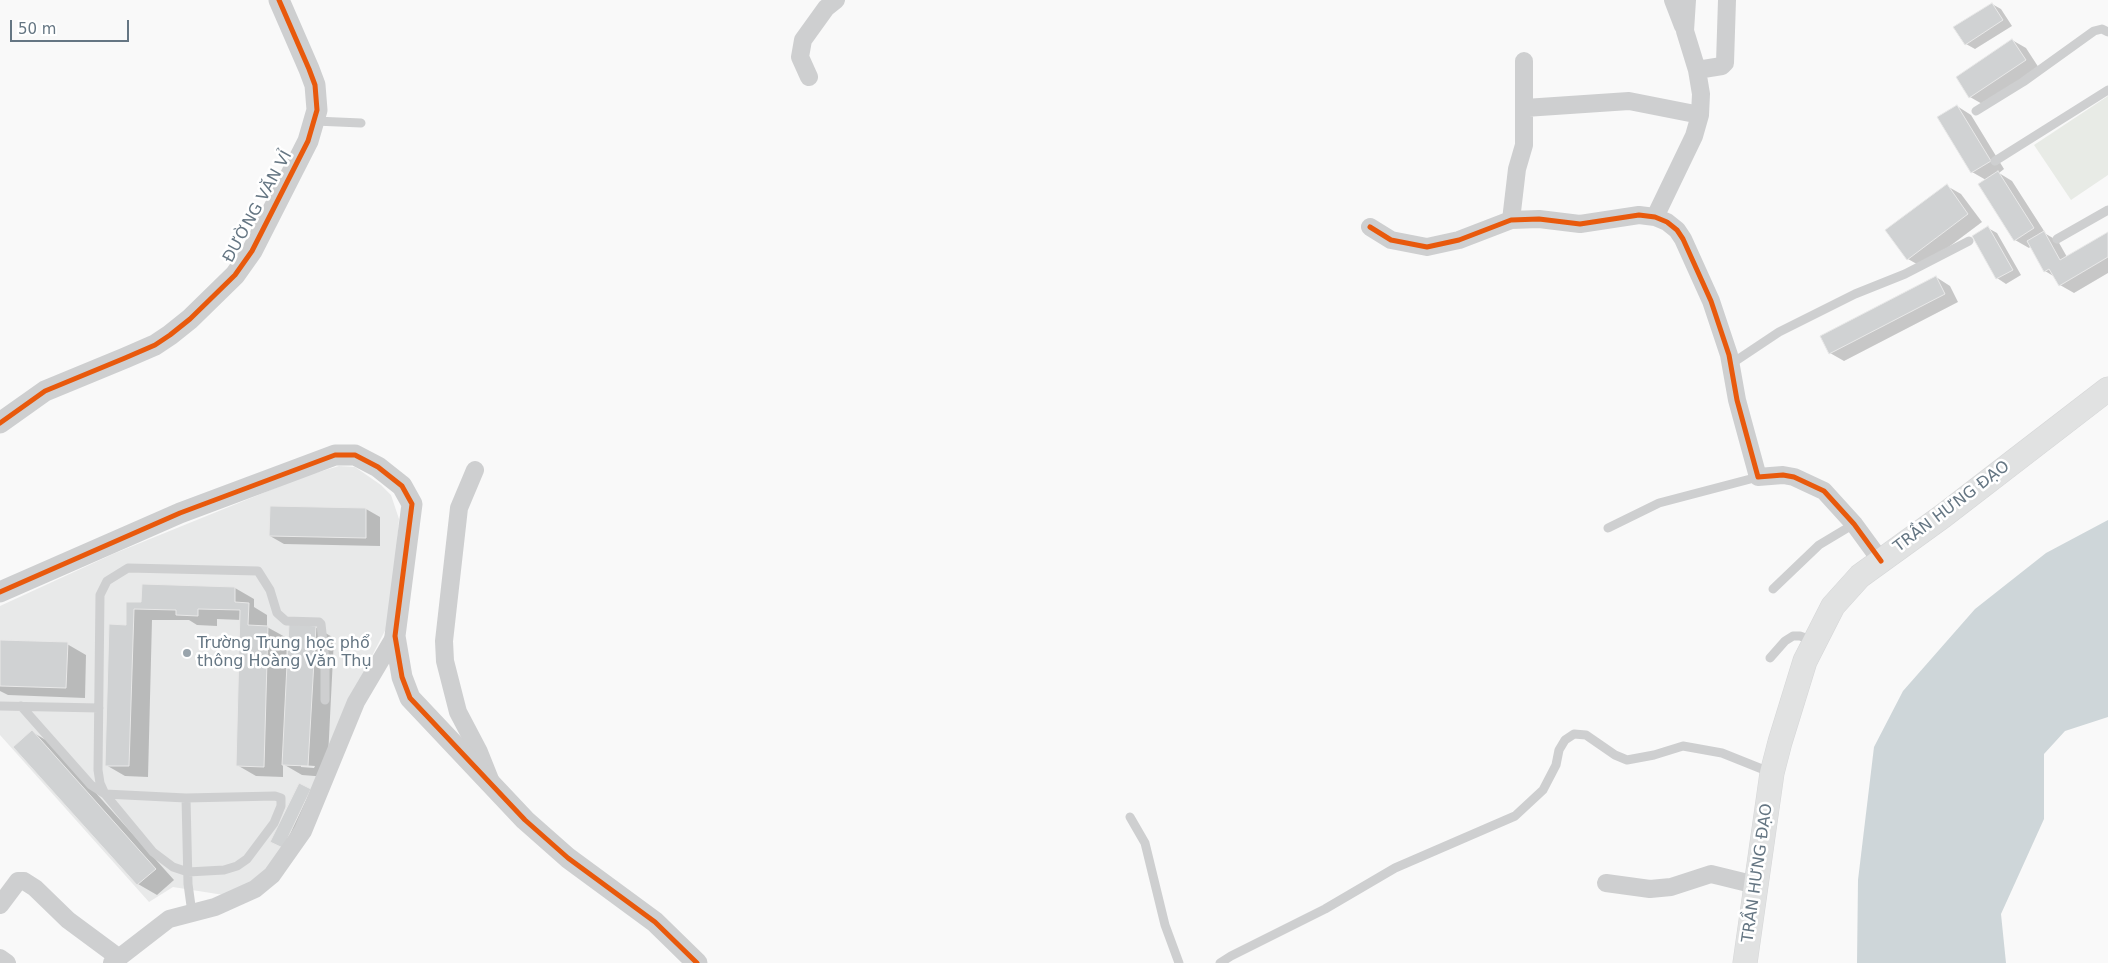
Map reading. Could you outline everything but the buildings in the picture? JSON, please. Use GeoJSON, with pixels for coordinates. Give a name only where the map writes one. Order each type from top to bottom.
{"type":"FeatureCollection","features":[{"type":"Feature","properties":{"kind":"main road","name":"TRẦN HƯNG ĐẠO"},"geometry":{"type":"LineString","coordinates":[[1745,963],[1772,773],[1792,698],[1814,642],[1833,606],[1860,576],[1943,516],[2108,388]]}},
{"type":"Feature","properties":{"kind":"street","name":"ĐƯỜNG VĂN VỈ"},"geometry":{"type":"LineString","coordinates":[[0,423],[45,391],[155,345],[190,319],[235,275],[252,251],[308,141],[317,110],[315,85],[279,0]]}},
{"type":"Feature","properties":{"kind":"street"},"geometry":{"type":"LineString","coordinates":[[809,78],[800,57],[803,40],[826,8],[836,0]]}},
{"type":"Feature","properties":{"kind":"street"},"geometry":{"type":"LineString","coordinates":[[1655,216],[1694,136],[1700,115],[1701,94],[1697,70],[1673,0]]}},
{"type":"Feature","properties":{"kind":"street"},"geometry":{"type":"LineString","coordinates":[[1685,31],[1687,0]]}},
{"type":"Feature","properties":{"kind":"street"},"geometry":{"type":"LineString","coordinates":[[1697,70],[1722,66],[1725,62],[1727,0]]}},
{"type":"Feature","properties":{"kind":"street"},"geometry":{"type":"LineString","coordinates":[[1511,220],[1517,169],[1524,145],[1524,61]]}},
{"type":"Feature","properties":{"kind":"street"},"geometry":{"type":"LineString","coordinates":[[1525,108],[1629,101],[1700,115]]}},
{"type":"Feature","properties":{"kind":"street"},"geometry":{"type":"LineString","coordinates":[[1370,227],[1392,240],[1427,247],[1459,240],[1511,220],[1539,219],[1580,224],[1623,216],[1655,216],[1677,230],[1683,239],[1711,301],[1731,364],[1737,400],[1758,476],[1783,475],[1809,482],[1832,498],[1854,524],[1880,561]]}},
{"type":"Feature","properties":{"kind":"street"},"geometry":{"type":"LineString","coordinates":[[0,592],[180,513],[335,456],[355,456],[378,467],[402,486],[412,504],[395,636],[402,678],[410,698],[524,820],[655,922],[697,963]]}},
{"type":"Feature","properties":{"kind":"street"},"geometry":{"type":"LineString","coordinates":[[476,470],[459,508],[444,641],[445,661],[458,712],[479,752],[492,787]]}},
{"type":"Feature","properties":{"kind":"street"},"geometry":{"type":"LineString","coordinates":[[0,905],[15,885],[24,881],[35,888],[68,920],[115,960],[169,919],[215,907],[255,890],[284,861],[303,831],[356,702],[395,636]]}},
{"type":"Feature","properties":{"kind":"street"},"geometry":{"type":"LineString","coordinates":[[1606,884],[1650,889],[1671,887],[1711,874],[1756,885]]}},
{"type":"Feature","properties":{"kind":"street"},"geometry":{"type":"LineString","coordinates":[[0,958],[6,963]]}},
{"type":"Feature","properties":{"kind":"lane"},"geometry":{"type":"LineString","coordinates":[[1976,111],[2023,82],[2094,31],[2106,29]]}},
{"type":"Feature","properties":{"kind":"lane"},"geometry":{"type":"LineString","coordinates":[[1995,161],[2108,90]]}},
{"type":"Feature","properties":{"kind":"lane"},"geometry":{"type":"LineString","coordinates":[[315,122],[361,123]]}},
{"type":"Feature","properties":{"kind":"lane"},"geometry":{"type":"LineString","coordinates":[[2057,239],[2108,210]]}},
{"type":"Feature","properties":{"kind":"lane"},"geometry":{"type":"LineString","coordinates":[[1731,364],[1779,332],[1855,294],[1905,274],[1969,241]]}},
{"type":"Feature","properties":{"kind":"lane"},"geometry":{"type":"LineString","coordinates":[[1608,528],[1659,503],[1758,476]]}},
{"type":"Feature","properties":{"kind":"lane"},"geometry":{"type":"LineString","coordinates":[[1773,589],[1820,545],[1854,524]]}},
{"type":"Feature","properties":{"kind":"lane"},"geometry":{"type":"LineString","coordinates":[[104,794],[98,770],[100,595],[107,581],[128,568],[258,571],[270,590],[277,613],[286,621],[319,622],[321,624],[325,661],[325,700]]}},
{"type":"Feature","properties":{"kind":"lane"},"geometry":{"type":"LineString","coordinates":[[1770,658],[1785,641],[1793,636],[1800,636],[1814,642]]}},
{"type":"Feature","properties":{"kind":"lane"},"geometry":{"type":"LineString","coordinates":[[0,706],[99,708]]}},
{"type":"Feature","properties":{"kind":"lane"},"geometry":{"type":"LineString","coordinates":[[21,706],[91,785],[104,794],[153,852],[173,867],[188,872],[224,870],[237,866],[247,859],[274,823],[281,806],[281,798],[275,796],[186,798],[104,794]]}},
{"type":"Feature","properties":{"kind":"lane"},"geometry":{"type":"LineString","coordinates":[[1220,963],[1325,909],[1395,868],[1515,816],[1543,790],[1556,765],[1559,750],[1565,740],[1574,734],[1586,735],[1615,755],[1627,760],[1654,755],[1683,746],[1722,753],[1772,773]]}},
{"type":"Feature","properties":{"kind":"lane"},"geometry":{"type":"LineString","coordinates":[[186,798],[188,872],[192,913]]}},
{"type":"Feature","properties":{"kind":"lane"},"geometry":{"type":"LineString","coordinates":[[1130,817],[1145,843],[1165,925],[1179,963]]}},
{"type":"Feature","properties":{"kind":"shaded area"},"geometry":{"type":"Polygon","coordinates":[[[2108,96],[2108,175],[2071,200],[2034,145],[2108,96]]]}},
{"type":"Feature","properties":{"kind":"shaded area","name":"Trường Trung học phổ thông Hoàng Văn Thụ"},"geometry":{"type":"Polygon","coordinates":[[[339,466],[355,467],[381,485],[391,495],[399,519],[391,619],[356,687],[323,765],[277,864],[230,896],[173,887],[149,902],[0,735],[0,606],[113,554],[305,476],[339,466]]]}},
{"type":"Feature","properties":{"kind":"shaded area"},"geometry":{"type":"Polygon","coordinates":[[[2108,520],[2108,717],[2065,731],[2044,754],[2044,819],[2001,914],[2006,963],[1857,963],[1858,880],[1874,747],[1903,691],[1975,609],[2046,553],[2108,520]]]}},
{"type":"Feature","properties":{"kind":"cycle path"},"geometry":{"type":"LineString","coordinates":[[0,423],[45,391],[155,345],[170,335],[190,319],[235,275],[252,251],[308,141],[317,110],[315,85],[279,0]]}},
{"type":"Feature","properties":{"kind":"cycle path"},"geometry":{"type":"LineString","coordinates":[[1370,227],[1391,240],[1427,247],[1459,240],[1511,220],[1539,219],[1580,224],[1639,215],[1655,217],[1667,222],[1677,230],[1683,239],[1711,301],[1729,355],[1737,400],[1758,477],[1783,475],[1794,477],[1824,491],[1854,524],[1881,561]]}},
{"type":"Feature","properties":{"kind":"cycle path"},"geometry":{"type":"LineString","coordinates":[[0,592],[180,513],[335,455],[355,455],[378,467],[402,486],[412,504],[395,636],[402,677],[410,698],[525,820],[568,858],[655,922],[697,963]]}},
{"type":"Feature","properties":{"kind":"place","name":"Trường Trung học phổ thông Hoàng Văn Thụ"},"geometry":{"type":"Point","coordinates":[187,653]}}]}
